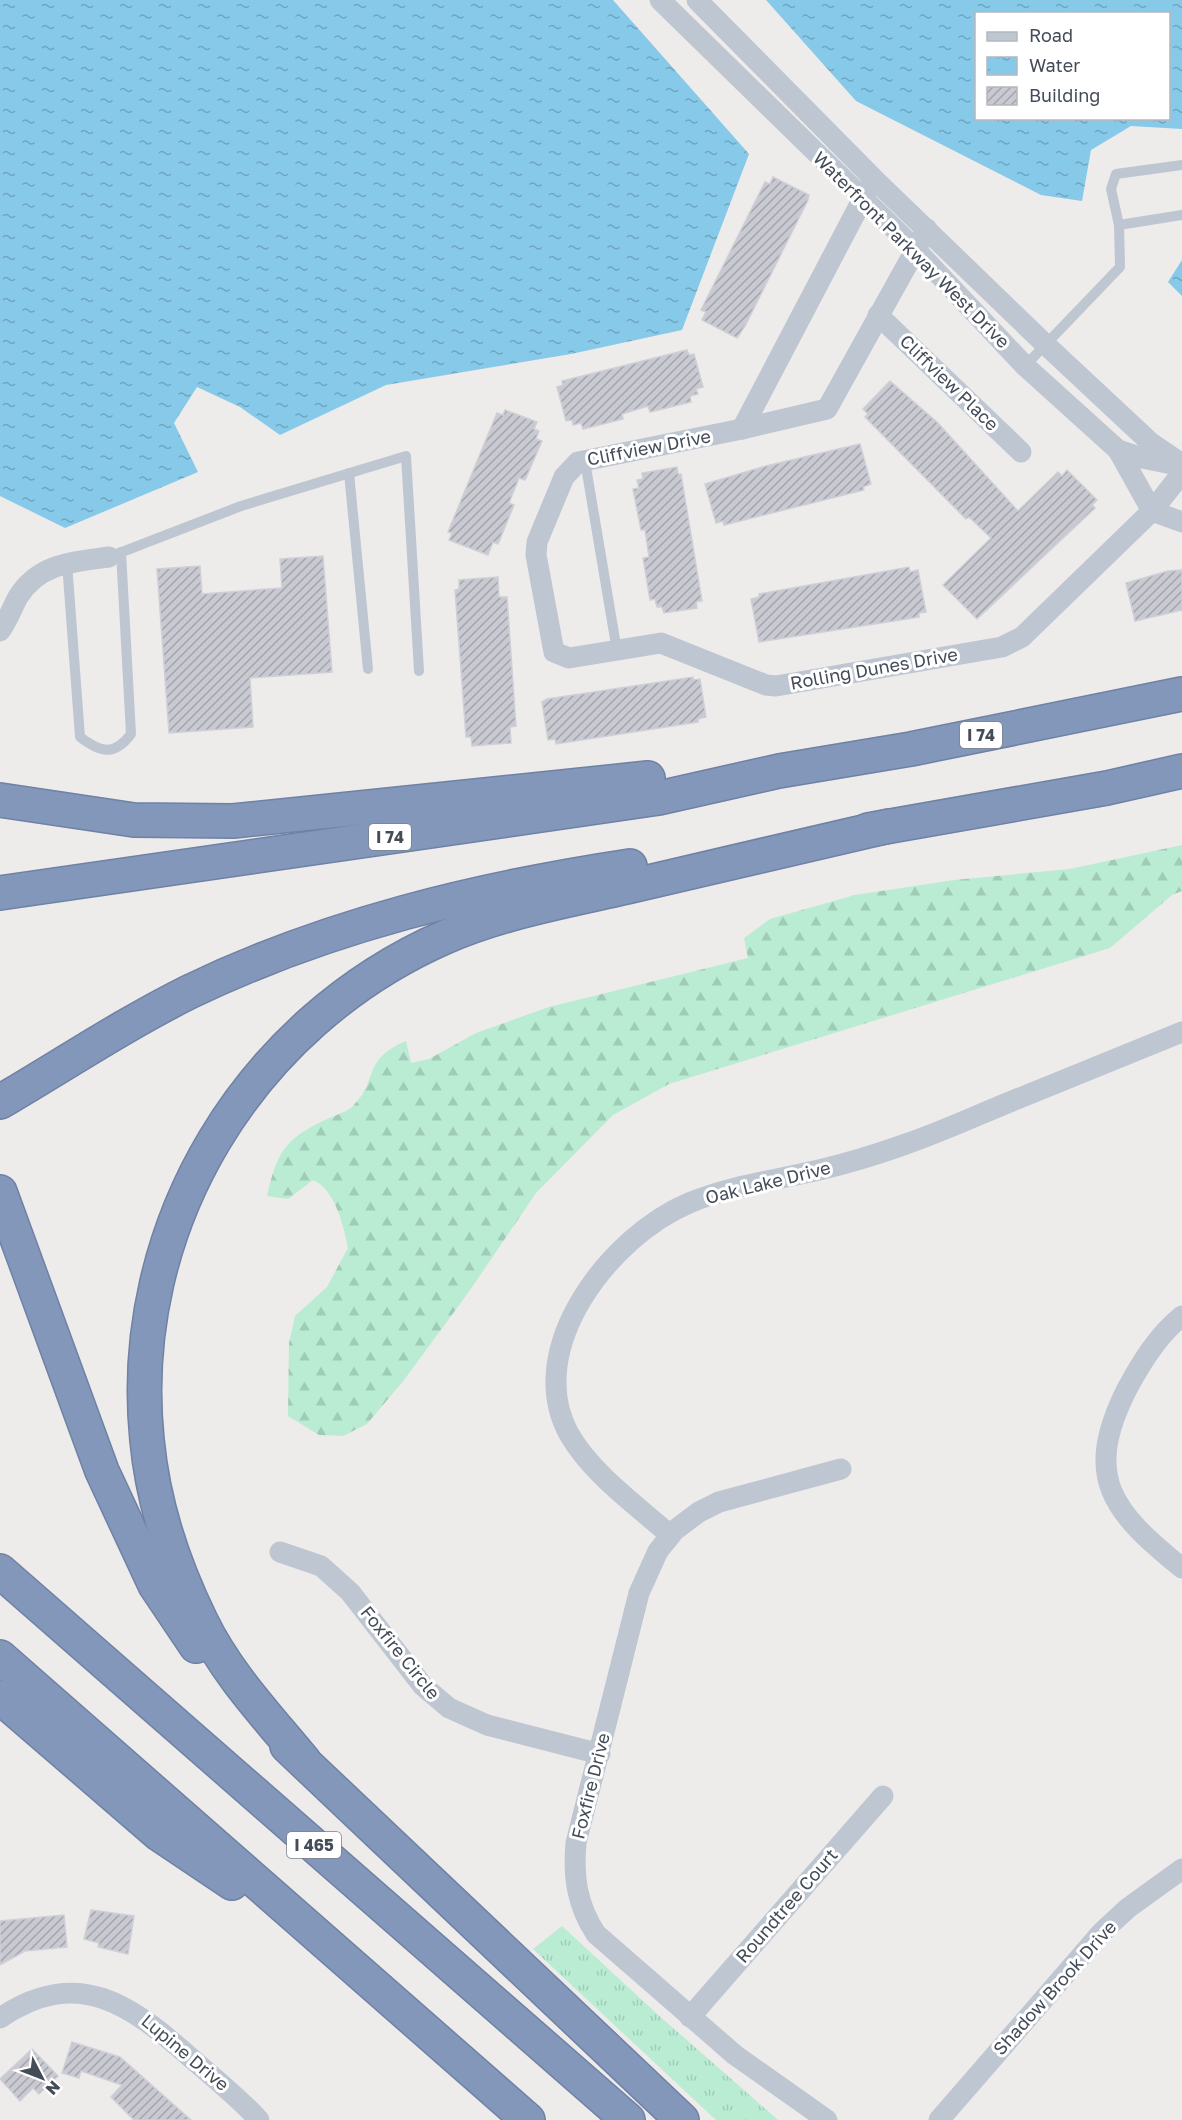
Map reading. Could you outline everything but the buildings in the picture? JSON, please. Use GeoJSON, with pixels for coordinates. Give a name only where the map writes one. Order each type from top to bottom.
{"type":"FeatureCollection","features":[{"type":"Feature","properties":{"kind":"highway","name":"I 74"},"geometry":{"type":"LineString","coordinates":[[0,893],[659,798],[779,771],[911,749],[1182,694]]}},
{"type":"Feature","properties":{"kind":"highway"},"geometry":{"type":"LineString","coordinates":[[0,800],[155,821],[233,821],[657,777],[779,771]]}},
{"type":"Feature","properties":{"kind":"highway"},"geometry":{"type":"LineString","coordinates":[[3,1101],[81,1051],[189,993],[285,951],[375,920],[488,891],[568,875],[889,826],[1107,788],[1182,771]]}},
{"type":"Feature","properties":{"kind":"highway"},"geometry":{"type":"LineString","coordinates":[[0,792],[68,811]]}},
{"type":"Feature","properties":{"kind":"highway"},"geometry":{"type":"LineString","coordinates":[[304,1761],[229,1669],[202,1624],[173,1554],[159,1509],[146,1440],[145,1362],[153,1294],[177,1217],[217,1134],[258,1077],[303,1029],[368,980],[444,937],[532,908],[889,826]]}},
{"type":"Feature","properties":{"kind":"highway"},"geometry":{"type":"LineString","coordinates":[[0,1192],[102,1471],[155,1585],[219,1677],[256,1719],[304,1761],[682,2120]]}},
{"type":"Feature","properties":{"kind":"highway","name":"I 465"},"geometry":{"type":"LineString","coordinates":[[0,1571],[628,2120]]}},
{"type":"Feature","properties":{"kind":"highway"},"geometry":{"type":"LineString","coordinates":[[0,1657],[528,2120]]}},
{"type":"Feature","properties":{"kind":"highway"},"geometry":{"type":"LineString","coordinates":[[0,1697],[159,1834],[358,1969]]}},
{"type":"Feature","properties":{"kind":"street","name":"Waterfront Parkway West Drive"},"geometry":{"type":"LineString","coordinates":[[660,0],[915,249],[1025,366],[1118,450],[1142,458],[1182,465]]}},
{"type":"Feature","properties":{"kind":"street","name":"Waterfront Parkway West Drive"},"geometry":{"type":"LineString","coordinates":[[697,0],[874,179],[1046,345],[1151,443],[1182,465]]}},
{"type":"Feature","properties":{"kind":"street"},"geometry":{"type":"LineString","coordinates":[[741,429],[861,198],[874,179]]}},
{"type":"Feature","properties":{"kind":"street","name":"Cliffview Drive"},"geometry":{"type":"LineString","coordinates":[[554,652],[536,555],[537,542],[564,477],[578,462],[827,409],[927,229]]}},
{"type":"Feature","properties":{"kind":"street","name":"Cliffview Place"},"geometry":{"type":"LineString","coordinates":[[878,315],[1021,452]]}},
{"type":"Feature","properties":{"kind":"street"},"geometry":{"type":"LineString","coordinates":[[1118,450],[1152,511],[1182,522]]}},
{"type":"Feature","properties":{"kind":"street","name":"Rolling Dunes Drive"},"geometry":{"type":"LineString","coordinates":[[554,652],[569,658],[653,643],[671,645],[766,685],[776,686],[1002,647],[1022,637],[1152,511],[1182,473]]}},
{"type":"Feature","properties":{"kind":"street"},"geometry":{"type":"LineString","coordinates":[[0,631],[21,591],[35,577],[51,567],[115,554]]}},
{"type":"Feature","properties":{"kind":"street","name":"Oak Lake Drive"},"geometry":{"type":"LineString","coordinates":[[670,1535],[584,1455],[565,1425],[558,1401],[557,1359],[563,1334],[570,1319],[598,1278],[627,1245],[646,1228],[688,1204],[727,1191],[838,1166],[909,1143],[1182,1032]]}},
{"type":"Feature","properties":{"kind":"street"},"geometry":{"type":"LineString","coordinates":[[1182,1316],[1154,1345],[1135,1374],[1109,1428],[1106,1461],[1110,1485],[1124,1515],[1140,1534],[1182,1568]]}},
{"type":"Feature","properties":{"kind":"street","name":"Foxfire Drive"},"geometry":{"type":"LineString","coordinates":[[827,2120],[757,2073],[596,1934],[583,1911],[574,1869],[576,1843],[643,1581],[651,1562],[670,1535],[699,1512],[725,1500],[841,1469]]}},
{"type":"Feature","properties":{"kind":"street","name":"Foxfire Circle"},"geometry":{"type":"LineString","coordinates":[[280,1552],[321,1566],[350,1592],[423,1686],[448,1708],[487,1725],[600,1754]]}},
{"type":"Feature","properties":{"kind":"street","name":"Roundtree Court"},"geometry":{"type":"LineString","coordinates":[[690,2017],[883,1796]]}},
{"type":"Feature","properties":{"kind":"street","name":"Shadow Brook Drive"},"geometry":{"type":"LineString","coordinates":[[939,2120],[1102,1932],[1128,1908],[1182,1869]]}},
{"type":"Feature","properties":{"kind":"street","name":"Lupine Drive"},"geometry":{"type":"LineString","coordinates":[[0,2018],[22,2005],[54,1996],[79,1995],[111,2001],[135,2012],[154,2026],[259,2120]]}},
{"type":"Feature","properties":{"kind":"lane"},"geometry":{"type":"LineString","coordinates":[[1025,366],[1120,267],[1119,225],[1111,189],[1116,174],[1182,165]]}},
{"type":"Feature","properties":{"kind":"lane"},"geometry":{"type":"LineString","coordinates":[[1119,225],[1182,215]]}},
{"type":"Feature","properties":{"kind":"lane"},"geometry":{"type":"LineString","coordinates":[[67,563],[80,736],[97,750],[110,750],[123,744],[131,734],[115,554],[241,506],[406,456],[418,671]]}},
{"type":"Feature","properties":{"kind":"lane"},"geometry":{"type":"LineString","coordinates":[[585,461],[617,651]]}},
{"type":"Feature","properties":{"kind":"lane"},"geometry":{"type":"LineString","coordinates":[[349,473],[368,669]]}},
{"type":"Feature","properties":{"kind":"green space"},"geometry":{"type":"Polygon","coordinates":[[[1182,845],[1182,891],[1172,895],[1110,948],[669,1084],[613,1115],[536,1193],[468,1293],[404,1380],[367,1424],[343,1436],[319,1435],[288,1416],[289,1343],[295,1316],[327,1287],[348,1248],[333,1200],[321,1185],[313,1180],[288,1199],[267,1196],[271,1181],[279,1158],[291,1141],[311,1127],[353,1106],[361,1096],[377,1063],[392,1048],[406,1041],[411,1063],[429,1059],[476,1033],[549,1007],[748,958],[744,938],[770,919],[855,895],[954,880],[1070,869],[1182,845]]]}},
{"type":"Feature","properties":{"kind":"green space"},"geometry":{"type":"Polygon","coordinates":[[[562,1926],[656,2013],[778,2120],[716,2120],[533,1949],[562,1926]]]}},
{"type":"Feature","properties":{"kind":"water"},"geometry":{"type":"Polygon","coordinates":[[[0,0],[613,0],[749,154],[682,330],[571,354],[386,385],[280,435],[240,407],[197,387],[174,423],[198,472],[65,528],[0,496],[0,0]]]}},
{"type":"Feature","properties":{"kind":"water"},"geometry":{"type":"Polygon","coordinates":[[[766,0],[1182,0],[1182,129],[1131,126],[1091,150],[1082,201],[1041,195],[856,101],[766,0]]]}},
{"type":"Feature","properties":{"kind":"water"},"geometry":{"type":"Polygon","coordinates":[[[1182,260],[1182,296],[1168,282],[1182,260]]]}}]}
